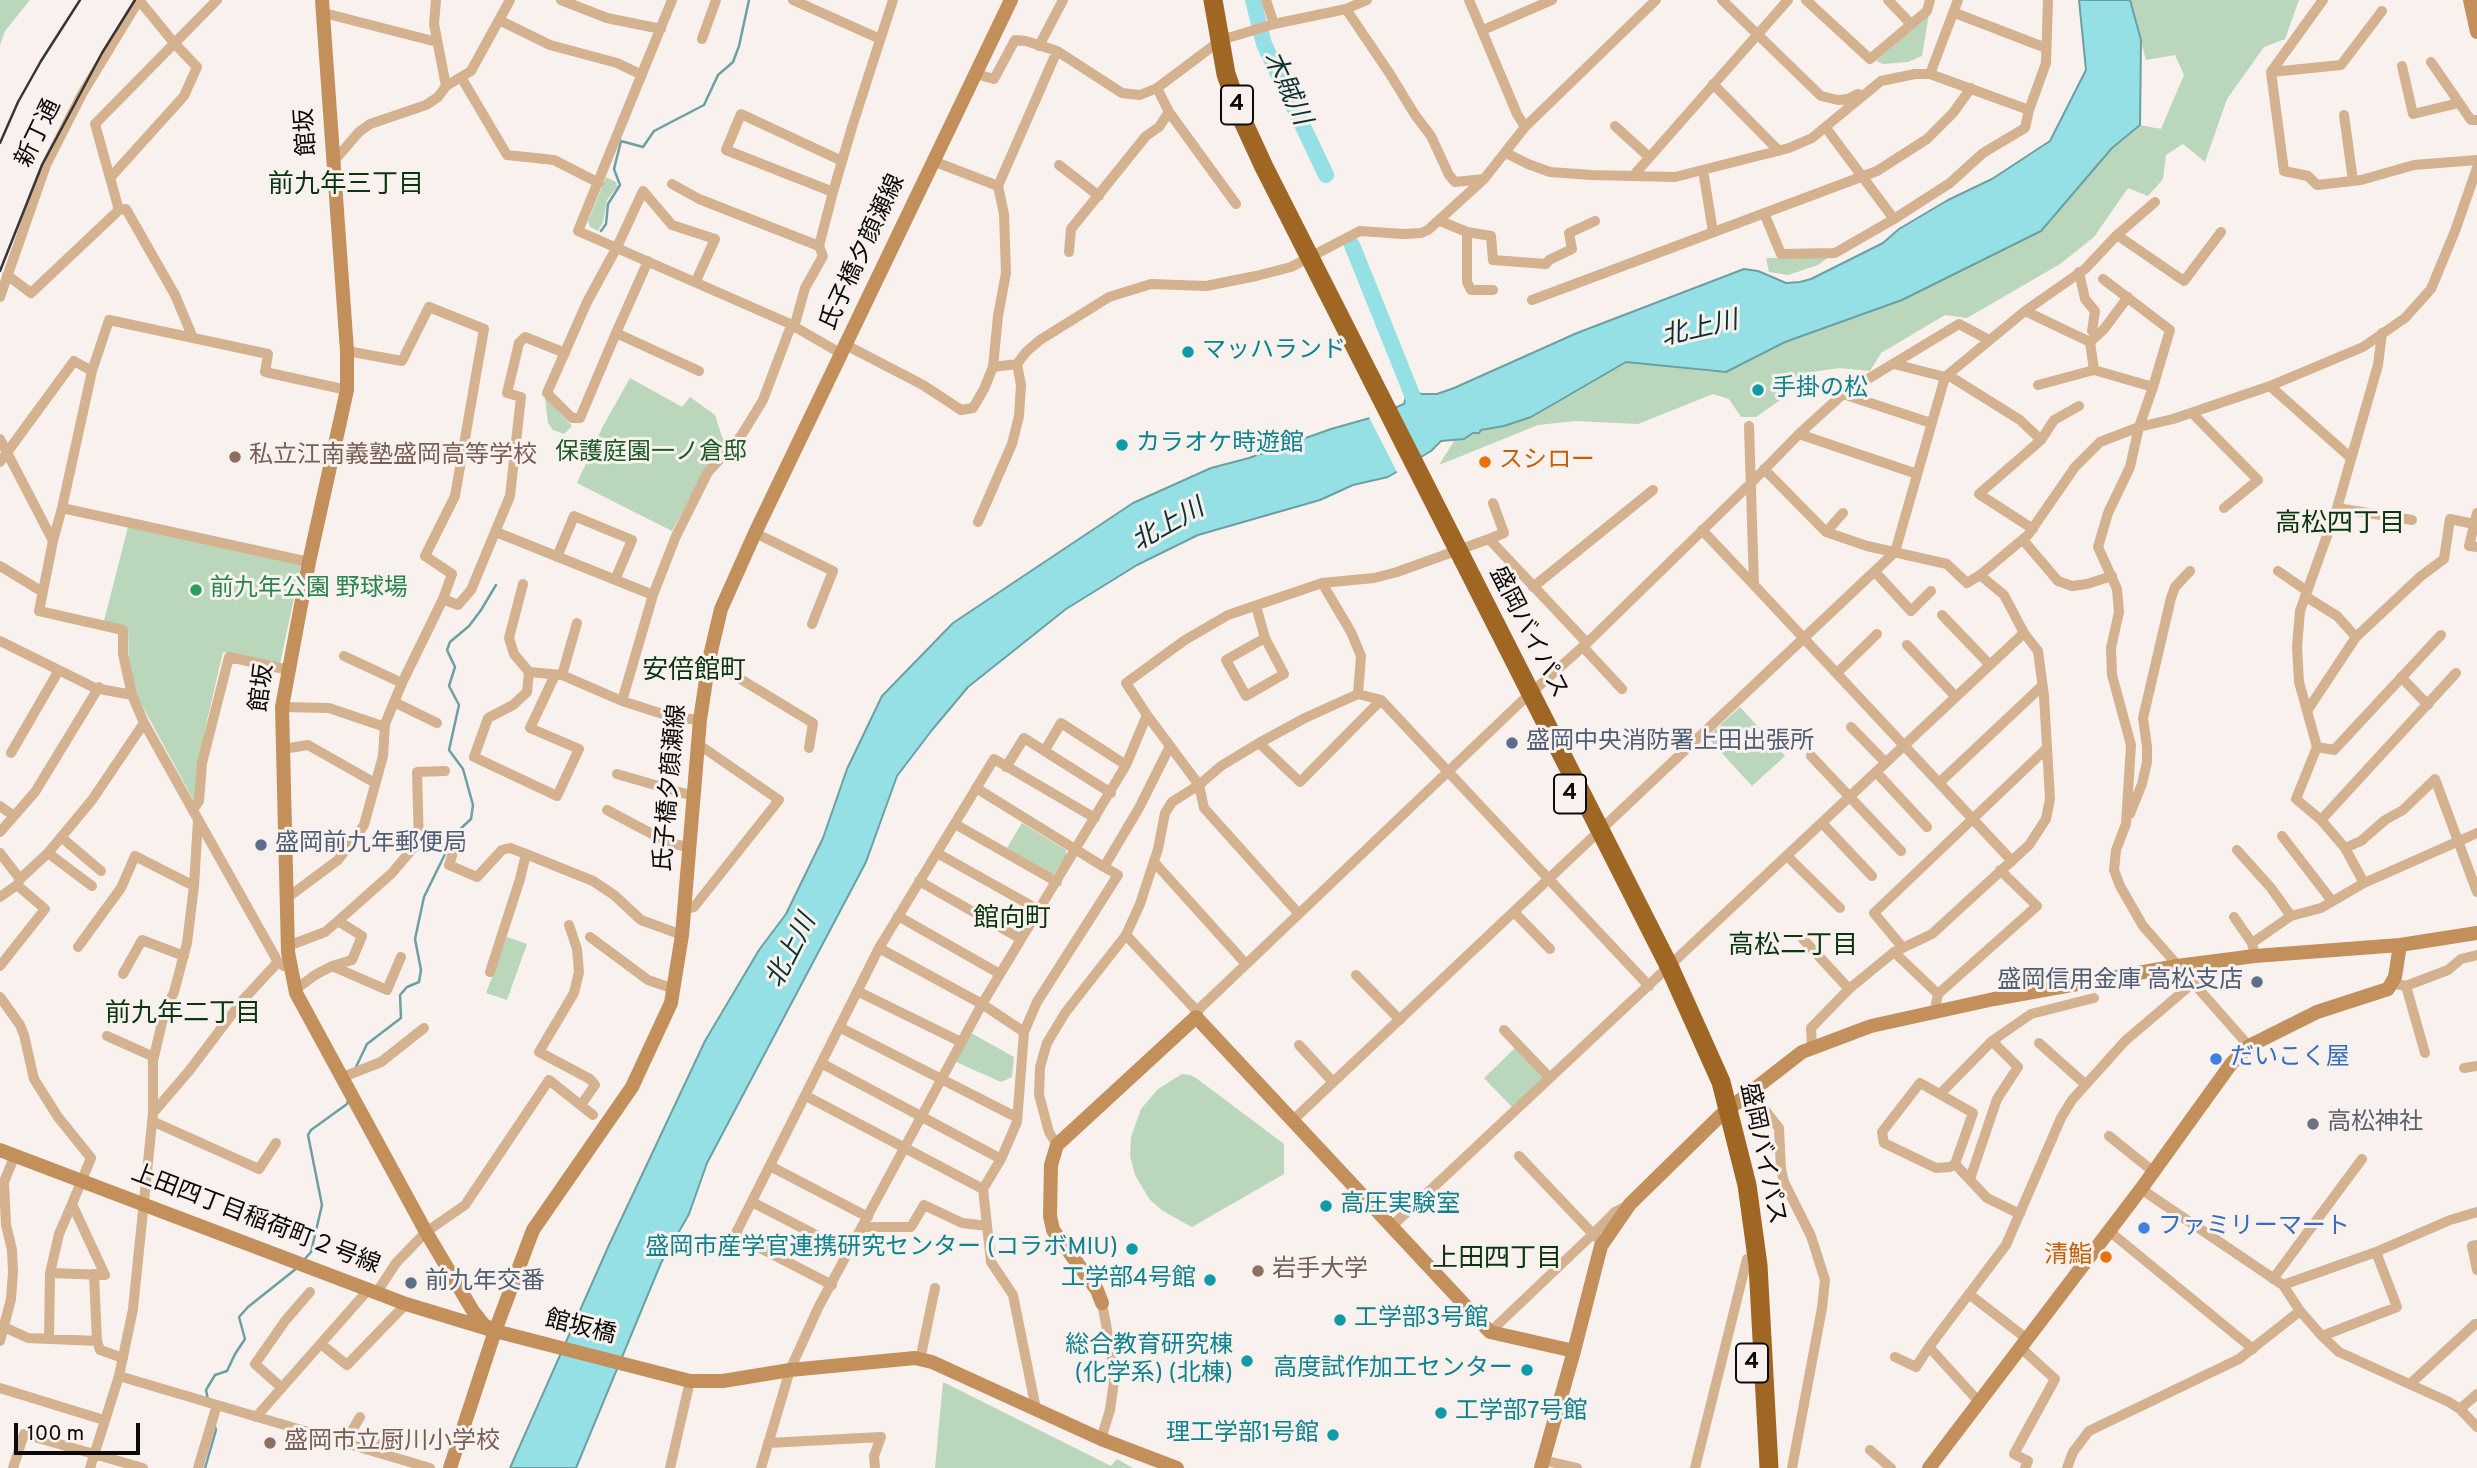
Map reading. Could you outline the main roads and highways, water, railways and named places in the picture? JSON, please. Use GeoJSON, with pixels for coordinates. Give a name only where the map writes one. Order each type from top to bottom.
{"type":"FeatureCollection","features":[{"type":"Feature","properties":{"kind":"highway","name":"盛岡バイパス"},"geometry":{"type":"LineString","coordinates":[[1205,2],[1215,45],[1241,117],[1304,260],[1597,836],[1660,976],[1721,1082],[1738,1187],[1746,1259],[1758,1468]]}},
{"type":"Feature","properties":{"kind":"highway","name":"盛岡バイパス"},"geometry":{"type":"LineString","coordinates":[[1725,1112],[1748,1185],[1758,1265],[1769,1468]]}},
{"type":"Feature","properties":{"kind":"water","name":"北上川"},"geometry":{"type":"Polygon","coordinates":[[[2079,0],[2130,0],[2141,40],[2140,125],[2112,148],[2041,231],[1902,300],[1785,342],[1726,372],[1626,362],[1531,417],[1481,430],[1464,439],[1441,441],[1431,451],[1388,477],[1353,485],[1320,500],[1198,535],[1137,565],[1066,609],[968,687],[897,776],[866,862],[707,1163],[689,1214],[661,1263],[576,1468],[510,1468],[609,1245],[705,1041],[759,950],[786,914],[823,838],[847,769],[882,696],[953,623],[1133,503],[1211,468],[1370,418],[1404,404],[1407,393],[1413,391],[1437,394],[1454,388],[1577,333],[1744,269],[1758,271],[1786,283],[1800,282],[1883,243],[1899,229],[1948,200],[1992,179],[2050,141],[2086,70],[2079,0]]]}},
{"type":"Feature","properties":{"kind":"waterway"},"geometry":{"type":"LineString","coordinates":[[601,231],[606,224],[608,204],[620,185],[614,169],[621,141],[643,147],[654,131],[704,105],[718,75],[733,62],[749,0]]}},
{"type":"Feature","properties":{"kind":"waterway","name":"木賊川"},"geometry":{"type":"LineString","coordinates":[[1253,0],[1264,44],[1326,175]]}},
{"type":"Feature","properties":{"kind":"waterway","name":"木賊川"},"geometry":{"type":"LineString","coordinates":[[1352,245],[1419,412]]}},
{"type":"Feature","properties":{"kind":"waterway"},"geometry":{"type":"LineString","coordinates":[[451,842],[471,819],[473,805],[463,769],[449,750],[459,705],[449,686],[455,667],[447,650],[450,642],[469,626],[496,585]]}},
{"type":"Feature","properties":{"kind":"waterway"},"geometry":{"type":"LineString","coordinates":[[356,1067],[367,1044],[401,1018],[400,995],[407,987],[419,982],[421,970],[415,939],[424,897],[448,848]]}},
{"type":"Feature","properties":{"kind":"waterway"},"geometry":{"type":"LineString","coordinates":[[303,1261],[311,1252],[322,1205],[308,1135],[347,1104],[348,1100]]}},
{"type":"Feature","properties":{"kind":"waterway"},"geometry":{"type":"LineString","coordinates":[[208,1400],[206,1390],[215,1375],[227,1371],[245,1339],[239,1317],[297,1268]]}},
{"type":"Feature","properties":{"kind":"waterway"},"geometry":{"type":"LineString","coordinates":[[205,1468],[215,1427]]}},
{"type":"Feature","properties":{"kind":"railway"},"geometry":{"type":"LineString","coordinates":[[0,143],[18,102],[80,0]]}},
{"type":"Feature","properties":{"kind":"railway"},"geometry":{"type":"LineString","coordinates":[[0,271],[42,165],[102,53],[135,0]]}},
{"type":"Feature","properties":{"kind":"place","name":"マッハランド"},"geometry":{"type":"Point","coordinates":[1188,352]}},
{"type":"Feature","properties":{"kind":"place","name":"手掛の松"},"geometry":{"type":"Point","coordinates":[1758,390]}},
{"type":"Feature","properties":{"kind":"place","name":"カラオケ時遊館"},"geometry":{"type":"Point","coordinates":[1122,445]}},
{"type":"Feature","properties":{"kind":"place","name":"私立江南義塾盛岡高等学校"},"geometry":{"type":"Point","coordinates":[235,457]}},
{"type":"Feature","properties":{"kind":"place","name":"スシロー"},"geometry":{"type":"Point","coordinates":[1485,462]}},
{"type":"Feature","properties":{"kind":"place","name":"前九年公園 野球場"},"geometry":{"type":"Point","coordinates":[196,590]}},
{"type":"Feature","properties":{"kind":"place","name":"盛岡中央消防署上田出張所"},"geometry":{"type":"Point","coordinates":[1512,743]}},
{"type":"Feature","properties":{"kind":"place","name":"盛岡前九年郵便局"},"geometry":{"type":"Point","coordinates":[261,845]}},
{"type":"Feature","properties":{"kind":"place","name":"盛岡信用金庫 高松支店"},"geometry":{"type":"Point","coordinates":[2257,982]}},
{"type":"Feature","properties":{"kind":"place","name":"だいこく屋"},"geometry":{"type":"Point","coordinates":[2216,1059]}},
{"type":"Feature","properties":{"kind":"place","name":"高松神社"},"geometry":{"type":"Point","coordinates":[2313,1124]}},
{"type":"Feature","properties":{"kind":"place","name":"高圧実験室"},"geometry":{"type":"Point","coordinates":[1326,1206]}},
{"type":"Feature","properties":{"kind":"place","name":"ファミリーマート"},"geometry":{"type":"Point","coordinates":[2144,1228]}},
{"type":"Feature","properties":{"kind":"place","name":"盛岡市産学官連携研究センター (コラボMIU)"},"geometry":{"type":"Point","coordinates":[1132,1249]}},
{"type":"Feature","properties":{"kind":"place","name":"清鮨"},"geometry":{"type":"Point","coordinates":[2106,1257]}},
{"type":"Feature","properties":{"kind":"place","name":"岩手大学"},"geometry":{"type":"Point","coordinates":[1258,1271]}},
{"type":"Feature","properties":{"kind":"place","name":"工学部4号館"},"geometry":{"type":"Point","coordinates":[1210,1280]}},
{"type":"Feature","properties":{"kind":"place","name":"前九年交番"},"geometry":{"type":"Point","coordinates":[411,1283]}},
{"type":"Feature","properties":{"kind":"place","name":"工学部3号館"},"geometry":{"type":"Point","coordinates":[1340,1320]}},
{"type":"Feature","properties":{"kind":"place","name":"総合教育研究棟 (化学系) (北棟)"},"geometry":{"type":"Point","coordinates":[1247,1361]}},
{"type":"Feature","properties":{"kind":"place","name":"高度試作加工センター"},"geometry":{"type":"Point","coordinates":[1527,1370]}},
{"type":"Feature","properties":{"kind":"place","name":"工学部7号館"},"geometry":{"type":"Point","coordinates":[1441,1413]}},
{"type":"Feature","properties":{"kind":"place","name":"理工学部1号館"},"geometry":{"type":"Point","coordinates":[1333,1435]}},
{"type":"Feature","properties":{"kind":"place","name":"盛岡市立厨川小学校"},"geometry":{"type":"Point","coordinates":[270,1443]}},
{"type":"Feature","properties":{"kind":"district","name":"前九年三丁目"},"geometry":{"type":"Point","coordinates":[346,187]}},
{"type":"Feature","properties":{"kind":"district","name":"高松四丁目"},"geometry":{"type":"Point","coordinates":[2340,526]}},
{"type":"Feature","properties":{"kind":"district","name":"安倍館町"},"geometry":{"type":"Point","coordinates":[694,673]}},
{"type":"Feature","properties":{"kind":"district","name":"館向町"},"geometry":{"type":"Point","coordinates":[1012,921]}},
{"type":"Feature","properties":{"kind":"district","name":"高松二丁目"},"geometry":{"type":"Point","coordinates":[1793,948]}},
{"type":"Feature","properties":{"kind":"district","name":"前九年二丁目"},"geometry":{"type":"Point","coordinates":[183,1016]}},
{"type":"Feature","properties":{"kind":"district","name":"上田四丁目"},"geometry":{"type":"Point","coordinates":[1497,1261]}},
{"type":"Feature","properties":{"kind":"park label","name":"保護庭園一ノ倉邸"},"geometry":{"type":"Point","coordinates":[651,454]}}]}
